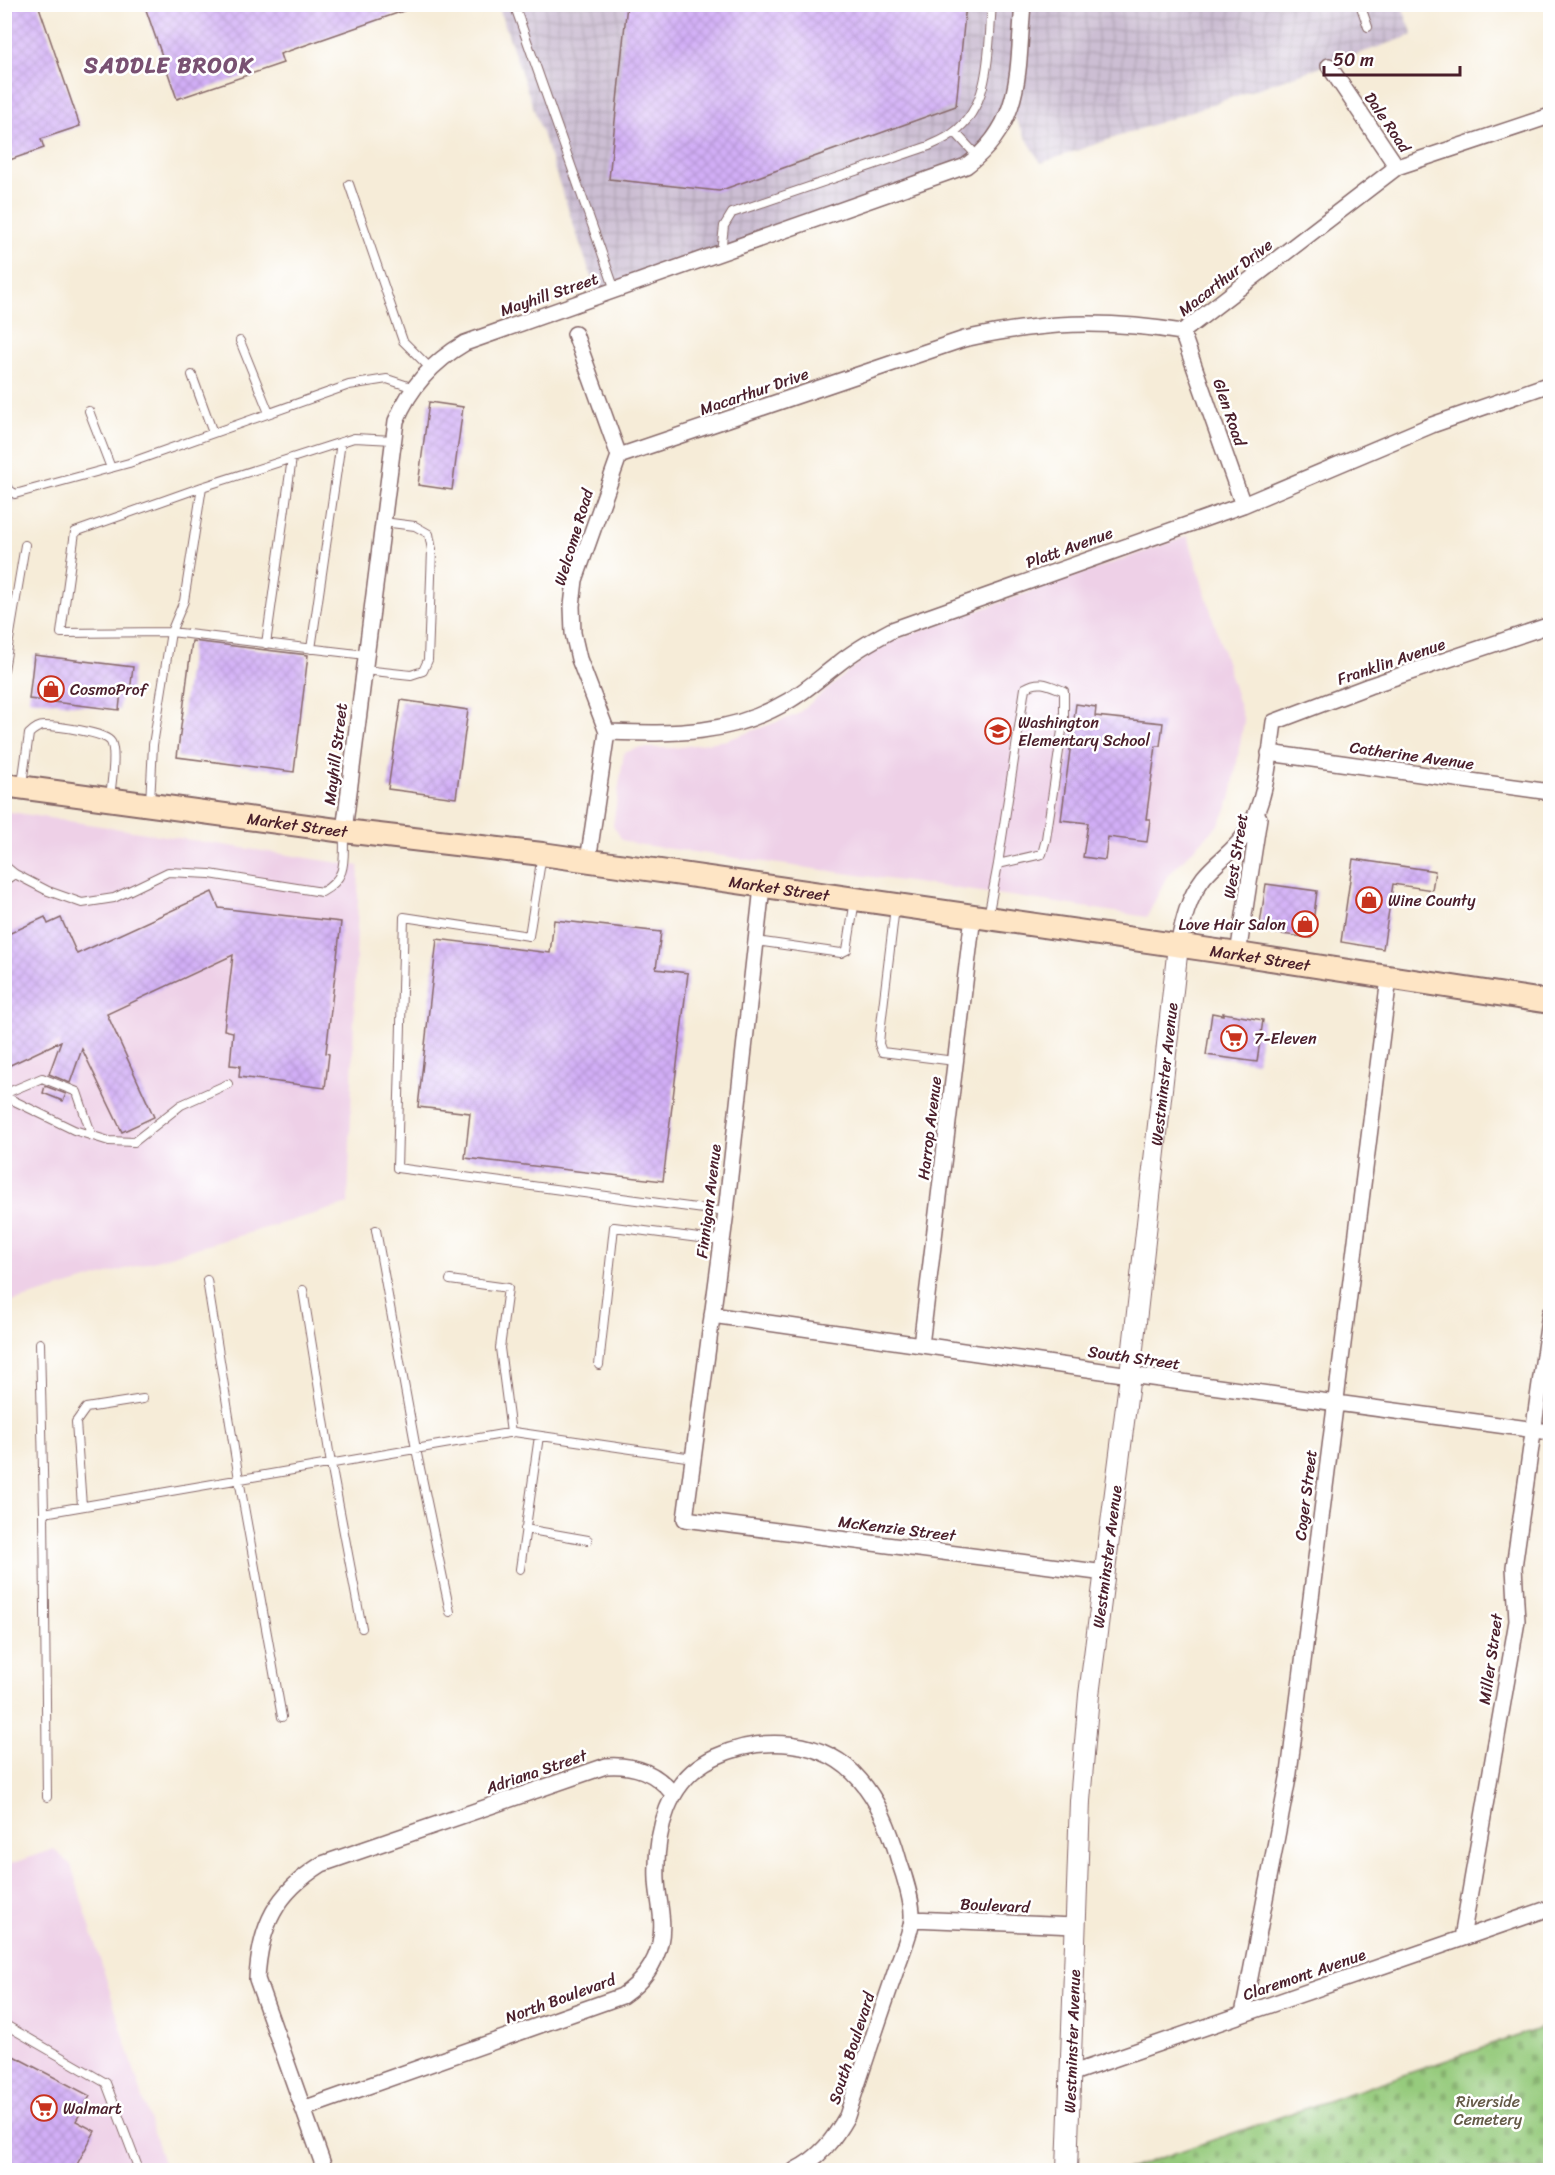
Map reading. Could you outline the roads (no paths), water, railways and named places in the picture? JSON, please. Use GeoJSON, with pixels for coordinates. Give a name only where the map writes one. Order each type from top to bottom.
{"type":"FeatureCollection","features":[{"type":"Feature","properties":{"kind":"main road","name":"Market Street"},"geometry":{"type":"LineString","coordinates":[[13,786],[344,831],[542,854],[1238,954],[1551,1002]]}},
{"type":"Feature","properties":{"kind":"street","name":"Mayhill Street"},"geometry":{"type":"LineString","coordinates":[[344,831],[399,412],[430,368],[465,343],[966,166],[998,136],[1007,119],[1014,99],[1023,4]]}},
{"type":"Feature","properties":{"kind":"street","name":"Dale Road"},"geometry":{"type":"LineString","coordinates":[[1329,66],[1397,167]]}},
{"type":"Feature","properties":{"kind":"street","name":"Macarthur Drive"},"geometry":{"type":"LineString","coordinates":[[619,456],[964,339],[1059,323],[1099,322],[1182,332],[1397,167],[1551,116]]}},
{"type":"Feature","properties":{"kind":"street","name":"Glen Road"},"geometry":{"type":"LineString","coordinates":[[1182,332],[1243,505]]}},
{"type":"Feature","properties":{"kind":"street"},"geometry":{"type":"LineString","coordinates":[[575,334],[619,456]]}},
{"type":"Feature","properties":{"kind":"street","name":"Platt Avenue"},"geometry":{"type":"LineString","coordinates":[[607,732],[690,733],[724,727],[757,716],[789,701],[864,645],[892,630],[1243,505],[1432,425],[1551,384]]}},
{"type":"Feature","properties":{"kind":"street","name":"Welcome Road"},"geometry":{"type":"LineString","coordinates":[[588,861],[607,732],[579,659],[573,633],[572,606],[575,580],[619,456]]}},
{"type":"Feature","properties":{"kind":"street","name":"Franklin Avenue"},"geometry":{"type":"LineString","coordinates":[[1269,753],[1274,722],[1368,687],[1551,625]]}},
{"type":"Feature","properties":{"kind":"street","name":"Catherine Avenue"},"geometry":{"type":"LineString","coordinates":[[1269,753],[1551,792]]}},
{"type":"Feature","properties":{"kind":"street","name":"West Street"},"geometry":{"type":"LineString","coordinates":[[1238,954],[1269,753]]}},
{"type":"Feature","properties":{"kind":"street","name":"West Street"},"geometry":{"type":"LineString","coordinates":[[1178,946],[1184,915],[1193,894],[1205,876],[1249,829],[1262,798]]}},
{"type":"Feature","properties":{"kind":"street","name":"Finnigan Avenue"},"geometry":{"type":"LineString","coordinates":[[685,1519],[726,1212],[762,887]]}},
{"type":"Feature","properties":{"kind":"street","name":"Harrop Avenue"},"geometry":{"type":"LineString","coordinates":[[921,1345],[955,1061],[980,917]]}},
{"type":"Feature","properties":{"kind":"street","name":"Westminster Avenue"},"geometry":{"type":"LineString","coordinates":[[1067,2170],[1080,1801],[1089,1695],[1130,1375],[1178,946]]}},
{"type":"Feature","properties":{"kind":"street","name":"Coger Street"},"geometry":{"type":"LineString","coordinates":[[1243,2014],[1288,1773],[1389,978]]}},
{"type":"Feature","properties":{"kind":"street","name":"Miller Street"},"geometry":{"type":"LineString","coordinates":[[1462,1938],[1517,1621],[1514,1567],[1551,1313]]}},
{"type":"Feature","properties":{"kind":"street","name":"South Street"},"geometry":{"type":"LineString","coordinates":[[712,1316],[1551,1432]]}},
{"type":"Feature","properties":{"kind":"street","name":"McKenzie Street"},"geometry":{"type":"LineString","coordinates":[[685,1519],[1105,1573]]}},
{"type":"Feature","properties":{"kind":"street"},"geometry":{"type":"LineString","coordinates":[[673,1794],[694,1771],[714,1757],[735,1749],[782,1743],[801,1745],[823,1752],[844,1764],[861,1780],[884,1816],[905,1878],[912,1918]]}},
{"type":"Feature","properties":{"kind":"street","name":"Adriana Street"},"geometry":{"type":"LineString","coordinates":[[303,2109],[257,1979],[258,1953],[264,1931],[287,1891],[304,1875],[322,1864],[606,1766],[622,1765],[639,1768],[654,1775],[673,1794]]}},
{"type":"Feature","properties":{"kind":"street","name":"North Boulevard"},"geometry":{"type":"LineString","coordinates":[[303,2109],[622,1996],[631,1990],[645,1976],[655,1960],[661,1942],[662,1923],[657,1881],[658,1837],[664,1814],[673,1794]]}},
{"type":"Feature","properties":{"kind":"street","name":"Claremont Avenue"},"geometry":{"type":"LineString","coordinates":[[1070,2074],[1551,1908]]}},
{"type":"Feature","properties":{"kind":"street","name":"Boulevard"},"geometry":{"type":"LineString","coordinates":[[912,1918],[1076,1926]]}},
{"type":"Feature","properties":{"kind":"street","name":"South Boulevard"},"geometry":{"type":"LineString","coordinates":[[795,2170],[822,2152],[836,2136],[847,2116],[912,1918]]}},
{"type":"Feature","properties":{"kind":"street"},"geometry":{"type":"LineString","coordinates":[[303,2109],[325,2170]]}},
{"type":"Feature","properties":{"kind":"lane"},"geometry":{"type":"LineString","coordinates":[[514,4],[615,290]]}},
{"type":"Feature","properties":{"kind":"lane"},"geometry":{"type":"LineString","coordinates":[[721,252],[724,226],[732,213],[929,146],[955,132],[981,99],[992,4]]}},
{"type":"Feature","properties":{"kind":"lane"},"geometry":{"type":"LineString","coordinates":[[1360,4],[1368,27]]}},
{"type":"Feature","properties":{"kind":"lane"},"geometry":{"type":"LineString","coordinates":[[955,132],[978,157]]}},
{"type":"Feature","properties":{"kind":"lane"},"geometry":{"type":"LineString","coordinates":[[349,184],[403,341],[430,368]]}},
{"type":"Feature","properties":{"kind":"lane"},"geometry":{"type":"LineString","coordinates":[[240,341],[270,413]]}},
{"type":"Feature","properties":{"kind":"lane"},"geometry":{"type":"LineString","coordinates":[[192,375],[213,433]]}},
{"type":"Feature","properties":{"kind":"lane"},"geometry":{"type":"LineString","coordinates":[[4,486],[15,494],[111,468],[349,385],[387,379],[414,388]]}},
{"type":"Feature","properties":{"kind":"lane"},"geometry":{"type":"LineString","coordinates":[[89,411],[111,468]]}},
{"type":"Feature","properties":{"kind":"lane"},"geometry":{"type":"LineString","coordinates":[[383,522],[415,526],[429,534],[432,550],[428,660],[423,671],[411,675],[311,649],[171,632],[62,633],[75,532],[202,487],[354,438],[394,440]]}},
{"type":"Feature","properties":{"kind":"lane"},"geometry":{"type":"LineString","coordinates":[[311,649],[341,442]]}},
{"type":"Feature","properties":{"kind":"lane"},"geometry":{"type":"LineString","coordinates":[[266,644],[292,458]]}},
{"type":"Feature","properties":{"kind":"lane"},"geometry":{"type":"LineString","coordinates":[[150,804],[153,745],[171,632],[184,601],[202,487]]}},
{"type":"Feature","properties":{"kind":"lane"},"geometry":{"type":"LineString","coordinates":[[4,670],[25,544]]}},
{"type":"Feature","properties":{"kind":"lane"},"geometry":{"type":"LineString","coordinates":[[980,917],[998,864],[1025,688],[1034,683],[1047,684],[1064,691],[1064,717],[1042,854],[998,864]]}},
{"type":"Feature","properties":{"kind":"lane"},"geometry":{"type":"LineString","coordinates":[[13,786],[29,734],[34,729],[44,726],[70,729],[102,735],[110,740],[113,748],[110,799]]}},
{"type":"Feature","properties":{"kind":"lane"},"geometry":{"type":"LineString","coordinates":[[4,865],[15,874],[48,891],[82,903],[114,898],[168,872],[210,874],[322,892],[334,886],[343,873],[344,831]]}},
{"type":"Feature","properties":{"kind":"lane"},"geometry":{"type":"LineString","coordinates":[[542,854],[529,936],[404,917],[397,1168],[726,1212]]}},
{"type":"Feature","properties":{"kind":"lane"},"geometry":{"type":"LineString","coordinates":[[4,881],[15,874]]}},
{"type":"Feature","properties":{"kind":"lane"},"geometry":{"type":"LineString","coordinates":[[756,941],[841,953],[847,950],[855,899]]}},
{"type":"Feature","properties":{"kind":"lane"},"geometry":{"type":"LineString","coordinates":[[896,905],[880,1033],[879,1044],[882,1052],[955,1061]]}},
{"type":"Feature","properties":{"kind":"lane"},"geometry":{"type":"LineString","coordinates":[[4,1095],[42,1078],[77,1092],[92,1136]]}},
{"type":"Feature","properties":{"kind":"lane"},"geometry":{"type":"LineString","coordinates":[[4,1095],[74,1130],[109,1141],[134,1142],[181,1105],[228,1084]]}},
{"type":"Feature","properties":{"kind":"lane"},"geometry":{"type":"LineString","coordinates":[[599,1365],[614,1227],[722,1241]]}},
{"type":"Feature","properties":{"kind":"lane"},"geometry":{"type":"LineString","coordinates":[[376,1230],[450,1612]]}},
{"type":"Feature","properties":{"kind":"lane"},"geometry":{"type":"LineString","coordinates":[[207,1280],[239,1479],[282,1717]]}},
{"type":"Feature","properties":{"kind":"lane"},"geometry":{"type":"LineString","coordinates":[[450,1280],[508,1288],[500,1348],[511,1433]]}},
{"type":"Feature","properties":{"kind":"lane"},"geometry":{"type":"LineString","coordinates":[[303,1290],[331,1464],[362,1628]]}},
{"type":"Feature","properties":{"kind":"lane"},"geometry":{"type":"LineString","coordinates":[[40,1343],[47,1797]]}},
{"type":"Feature","properties":{"kind":"lane"},"geometry":{"type":"LineString","coordinates":[[82,1506],[76,1422],[86,1408],[143,1399]]}},
{"type":"Feature","properties":{"kind":"lane"},"geometry":{"type":"LineString","coordinates":[[44,1513],[511,1433],[693,1458]]}},
{"type":"Feature","properties":{"kind":"lane"},"geometry":{"type":"LineString","coordinates":[[520,1569],[539,1436]]}},
{"type":"Feature","properties":{"kind":"lane"},"geometry":{"type":"LineString","coordinates":[[525,1529],[588,1540]]}},
{"type":"Feature","properties":{"kind":"lane"},"geometry":{"type":"LineString","coordinates":[[4,2024],[106,2083],[139,2170]]}},
{"type":"Feature","properties":{"kind":"place","name":"CosmoProf"},"geometry":{"type":"Point","coordinates":[51,689]}},
{"type":"Feature","properties":{"kind":"place","name":"Washington Elementary School"},"geometry":{"type":"Point","coordinates":[998,731]}},
{"type":"Feature","properties":{"kind":"place","name":"Wine County"},"geometry":{"type":"Point","coordinates":[1369,900]}},
{"type":"Feature","properties":{"kind":"place","name":"Love Hair Salon"},"geometry":{"type":"Point","coordinates":[1305,924]}},
{"type":"Feature","properties":{"kind":"place","name":"7-Eleven"},"geometry":{"type":"Point","coordinates":[1234,1038]}},
{"type":"Feature","properties":{"kind":"place","name":"Walmart"},"geometry":{"type":"Point","coordinates":[44,2108]}},
{"type":"Feature","properties":{"kind":"district","name":"SADDLE BROOK"},"geometry":{"type":"Point","coordinates":[169,65]}},
{"type":"Feature","properties":{"kind":"park label","name":"Riverside Cemetery"},"geometry":{"type":"Point","coordinates":[1488,2110]}}]}
